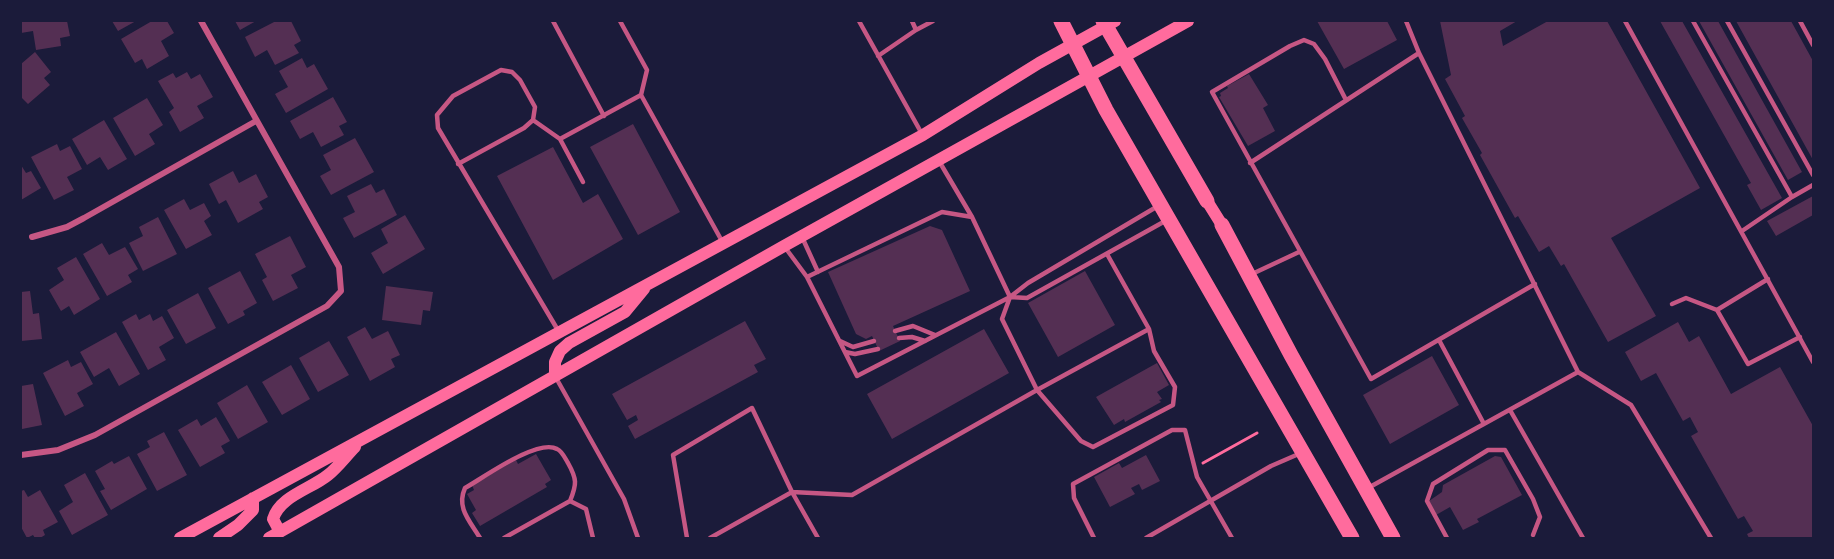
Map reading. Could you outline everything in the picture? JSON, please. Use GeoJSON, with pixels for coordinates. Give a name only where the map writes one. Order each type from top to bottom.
{"type":"FeatureCollection","features":[{"type":"Feature","properties":{"kind":"main road"},"geometry":{"type":"LineString","coordinates":[[1061,21],[1088,76],[1159,205],[1352,538]]}},
{"type":"Feature","properties":{"kind":"main road"},"geometry":{"type":"LineString","coordinates":[[364,438],[327,476],[282,504],[273,519],[278,536],[784,246],[1188,21]]}},
{"type":"Feature","properties":{"kind":"main road"},"geometry":{"type":"LineString","coordinates":[[180,538],[923,135],[1108,23],[1123,56],[1222,225],[1393,538]]}},
{"type":"Feature","properties":{"kind":"main road"},"geometry":{"type":"LineString","coordinates":[[555,376],[555,362],[560,351],[625,312],[648,284]]}},
{"type":"Feature","properties":{"kind":"main road"},"geometry":{"type":"LineString","coordinates":[[219,538],[238,525],[253,510],[253,498]]}},
{"type":"Feature","properties":{"kind":"street"},"geometry":{"type":"LineString","coordinates":[[21,455],[58,450],[95,435],[327,306],[341,291],[339,267],[201,21]]}},
{"type":"Feature","properties":{"kind":"street"},"geometry":{"type":"LineString","coordinates":[[32,237],[58,230],[84,218],[256,121]]}},
{"type":"Feature","properties":{"kind":"lane"},"geometry":{"type":"LineString","coordinates":[[553,21],[604,116]]}},
{"type":"Feature","properties":{"kind":"lane"},"geometry":{"type":"LineString","coordinates":[[561,139],[640,95],[647,70],[620,21]]}},
{"type":"Feature","properties":{"kind":"lane"},"geometry":{"type":"LineString","coordinates":[[859,21],[923,135]]}},
{"type":"Feature","properties":{"kind":"lane"},"geometry":{"type":"LineString","coordinates":[[912,21],[916,30]]}},
{"type":"Feature","properties":{"kind":"lane"},"geometry":{"type":"LineString","coordinates":[[878,56],[933,21]]}},
{"type":"Feature","properties":{"kind":"lane"},"geometry":{"type":"LineString","coordinates":[[1406,21],[1419,53],[1578,372],[1631,405],[1711,538]]}},
{"type":"Feature","properties":{"kind":"lane"},"geometry":{"type":"LineString","coordinates":[[1625,21],[1813,362]]}},
{"type":"Feature","properties":{"kind":"lane"},"geometry":{"type":"LineString","coordinates":[[1693,21],[1792,197]]}},
{"type":"Feature","properties":{"kind":"lane"},"geometry":{"type":"LineString","coordinates":[[1727,21],[1813,175]]}},
{"type":"Feature","properties":{"kind":"lane"},"geometry":{"type":"LineString","coordinates":[[1800,21],[1813,45]]}},
{"type":"Feature","properties":{"kind":"lane"},"geometry":{"type":"LineString","coordinates":[[1346,100],[1325,59],[1314,44],[1304,40],[1212,92],[1371,380],[1535,284]]}},
{"type":"Feature","properties":{"kind":"lane"},"geometry":{"type":"LineString","coordinates":[[1250,163],[1419,53]]}},
{"type":"Feature","properties":{"kind":"lane"},"geometry":{"type":"LineString","coordinates":[[458,164],[524,128],[533,120],[535,107],[520,80],[512,72],[501,70],[453,96],[437,115],[438,128],[458,164],[559,332]]}},
{"type":"Feature","properties":{"kind":"lane"},"geometry":{"type":"LineString","coordinates":[[640,95],[723,243]]}},
{"type":"Feature","properties":{"kind":"lane"},"geometry":{"type":"LineString","coordinates":[[533,120],[561,139],[583,182]]}},
{"type":"Feature","properties":{"kind":"lane"},"geometry":{"type":"LineString","coordinates":[[939,161],[972,216],[1010,297],[1002,319],[1037,390],[1081,441],[1093,447],[1173,405],[1175,387],[1154,351],[1149,329],[1107,254]]}},
{"type":"Feature","properties":{"kind":"lane"},"geometry":{"type":"LineString","coordinates":[[1742,231],[1813,185]]}},
{"type":"Feature","properties":{"kind":"lane"},"geometry":{"type":"LineString","coordinates":[[784,246],[807,277],[857,376],[1010,297],[1028,283],[1159,205]]}},
{"type":"Feature","properties":{"kind":"lane"},"geometry":{"type":"LineString","coordinates":[[807,277],[942,212],[972,216]]}},
{"type":"Feature","properties":{"kind":"lane"},"geometry":{"type":"LineString","coordinates":[[1010,297],[1027,297],[1168,219]]}},
{"type":"Feature","properties":{"kind":"lane"},"geometry":{"type":"LineString","coordinates":[[802,237],[818,272]]}},
{"type":"Feature","properties":{"kind":"lane"},"geometry":{"type":"LineString","coordinates":[[1249,275],[1299,252]]}},
{"type":"Feature","properties":{"kind":"lane"},"geometry":{"type":"LineString","coordinates":[[1717,310],[1768,279]]}},
{"type":"Feature","properties":{"kind":"lane"},"geometry":{"type":"LineString","coordinates":[[1672,304],[1686,298],[1717,310],[1748,364],[1800,337]]}},
{"type":"Feature","properties":{"kind":"lane"},"geometry":{"type":"LineString","coordinates":[[895,331],[913,326],[935,336]]}},
{"type":"Feature","properties":{"kind":"lane"},"geometry":{"type":"LineString","coordinates":[[710,538],[792,492],[852,495],[1149,329]]}},
{"type":"Feature","properties":{"kind":"lane"},"geometry":{"type":"LineString","coordinates":[[899,338],[912,336],[926,341]]}},
{"type":"Feature","properties":{"kind":"lane"},"geometry":{"type":"LineString","coordinates":[[1439,340],[1484,424]]}},
{"type":"Feature","properties":{"kind":"lane"},"geometry":{"type":"LineString","coordinates":[[840,341],[853,347],[874,341]]}},
{"type":"Feature","properties":{"kind":"lane"},"geometry":{"type":"LineString","coordinates":[[845,352],[855,354],[878,349]]}},
{"type":"Feature","properties":{"kind":"lane"},"geometry":{"type":"LineString","coordinates":[[1365,489],[1578,372]]}},
{"type":"Feature","properties":{"kind":"lane"},"geometry":{"type":"LineString","coordinates":[[555,376],[624,499],[638,538]]}},
{"type":"Feature","properties":{"kind":"lane"},"geometry":{"type":"LineString","coordinates":[[687,538],[673,455],[752,408],[792,492],[818,538]]}},
{"type":"Feature","properties":{"kind":"lane"},"geometry":{"type":"LineString","coordinates":[[1510,410],[1583,538]]}},
{"type":"Feature","properties":{"kind":"lane"},"geometry":{"type":"LineString","coordinates":[[1094,538],[1074,498],[1073,484],[1172,430],[1185,430],[1197,477],[1232,538]]}},
{"type":"Feature","properties":{"kind":"lane"},"geometry":{"type":"LineString","coordinates":[[480,538],[461,505],[465,488],[542,446],[556,448],[564,456],[577,485],[570,501],[504,538]]}},
{"type":"Feature","properties":{"kind":"lane"},"geometry":{"type":"LineString","coordinates":[[1447,538],[1427,501],[1433,484],[1488,450],[1505,450],[1533,499],[1540,517],[1532,537]]}},
{"type":"Feature","properties":{"kind":"lane"},"geometry":{"type":"LineString","coordinates":[[1146,538],[1271,466],[1302,452]]}},
{"type":"Feature","properties":{"kind":"lane"},"geometry":{"type":"LineString","coordinates":[[570,501],[586,509],[593,538]]}},
{"type":"Feature","properties":{"kind":"path"},"geometry":{"type":"LineString","coordinates":[[1202,464],[1257,433]]}},
{"type":"Feature","properties":{"kind":"building"},"geometry":{"type":"Polygon","coordinates":[[[21,21],[67,21],[70,36],[60,38],[61,46],[36,50],[33,31],[21,33],[21,21]]]}},
{"type":"Feature","properties":{"kind":"building"},"geometry":{"type":"Polygon","coordinates":[[[112,21],[136,21],[118,31],[112,21]]]}},
{"type":"Feature","properties":{"kind":"building"},"geometry":{"type":"Polygon","coordinates":[[[152,21],[167,21],[174,33],[161,41],[169,56],[147,69],[142,59],[135,63],[121,39],[152,21]]]}},
{"type":"Feature","properties":{"kind":"building"},"geometry":{"type":"Polygon","coordinates":[[[235,21],[256,21],[240,30],[235,21]]]}},
{"type":"Feature","properties":{"kind":"building"},"geometry":{"type":"Polygon","coordinates":[[[276,21],[291,21],[301,41],[294,45],[299,53],[275,65],[267,50],[255,57],[245,37],[276,21]]]}},
{"type":"Feature","properties":{"kind":"building"},"geometry":{"type":"Polygon","coordinates":[[[1317,21],[1387,21],[1397,40],[1344,69],[1317,21]]]}},
{"type":"Feature","properties":{"kind":"building"},"geometry":{"type":"Polygon","coordinates":[[[1440,21],[1517,21],[1500,31],[1503,46],[1548,21],[1607,21],[1700,188],[1611,238],[1656,316],[1608,342],[1564,264],[1561,266],[1549,246],[1539,252],[1518,216],[1515,218],[1480,155],[1482,153],[1462,118],[1465,116],[1445,79],[1451,75],[1440,21]]]}},
{"type":"Feature","properties":{"kind":"building"},"geometry":{"type":"Polygon","coordinates":[[[1660,21],[1682,21],[1782,198],[1761,210],[1747,185],[1751,183],[1660,21]]]}},
{"type":"Feature","properties":{"kind":"building"},"geometry":{"type":"Polygon","coordinates":[[[1699,21],[1718,21],[1802,172],[1788,180],[1699,21]]]}},
{"type":"Feature","properties":{"kind":"building"},"geometry":{"type":"Polygon","coordinates":[[[1736,21],[1791,21],[1813,61],[1813,160],[1736,21]]]}},
{"type":"Feature","properties":{"kind":"building"},"geometry":{"type":"Polygon","coordinates":[[[35,52],[51,72],[44,78],[50,85],[28,104],[21,97],[21,64],[35,52]]]}},
{"type":"Feature","properties":{"kind":"building"},"geometry":{"type":"Polygon","coordinates":[[[302,58],[307,68],[314,64],[328,89],[286,113],[275,94],[288,87],[279,71],[302,58]]]}},
{"type":"Feature","properties":{"kind":"building"},"geometry":{"type":"Polygon","coordinates":[[[187,72],[191,79],[200,74],[213,97],[197,106],[204,118],[180,132],[169,112],[174,108],[158,81],[173,73],[176,78],[187,72]]]}},
{"type":"Feature","properties":{"kind":"building"},"geometry":{"type":"Polygon","coordinates":[[[1249,74],[1268,105],[1263,108],[1275,131],[1248,146],[1219,97],[1220,93],[1228,88],[1227,86],[1249,74]]]}},
{"type":"Feature","properties":{"kind":"building"},"geometry":{"type":"Polygon","coordinates":[[[333,97],[347,122],[339,126],[344,135],[321,147],[313,132],[300,139],[290,121],[333,97]]]}},
{"type":"Feature","properties":{"kind":"building"},"geometry":{"type":"Polygon","coordinates":[[[147,98],[163,125],[149,134],[155,144],[135,156],[113,118],[147,98]]]}},
{"type":"Feature","properties":{"kind":"building"},"geometry":{"type":"Polygon","coordinates":[[[104,120],[127,159],[108,170],[100,157],[87,165],[72,139],[104,120]]]}},
{"type":"Feature","properties":{"kind":"building"},"geometry":{"type":"Polygon","coordinates":[[[633,124],[680,212],[638,235],[590,147],[633,124]]]}},
{"type":"Feature","properties":{"kind":"building"},"geometry":{"type":"Polygon","coordinates":[[[355,138],[374,172],[331,195],[320,176],[331,170],[323,155],[355,138]]]}},
{"type":"Feature","properties":{"kind":"building"},"geometry":{"type":"Polygon","coordinates":[[[57,144],[60,151],[70,146],[82,169],[67,177],[74,190],[54,200],[31,157],[57,144]]]}},
{"type":"Feature","properties":{"kind":"building"},"geometry":{"type":"Polygon","coordinates":[[[553,147],[583,203],[598,194],[623,239],[553,280],[497,176],[553,147]]]}},
{"type":"Feature","properties":{"kind":"building"},"geometry":{"type":"Polygon","coordinates":[[[21,165],[26,173],[31,171],[41,188],[21,200],[21,165]]]}},
{"type":"Feature","properties":{"kind":"building"},"geometry":{"type":"Polygon","coordinates":[[[233,171],[239,183],[256,174],[268,197],[259,202],[263,209],[238,223],[226,200],[219,204],[209,184],[233,171]]]}},
{"type":"Feature","properties":{"kind":"building"},"geometry":{"type":"Polygon","coordinates":[[[371,184],[376,193],[384,189],[397,215],[354,238],[343,218],[355,212],[347,196],[371,184]]]}},
{"type":"Feature","properties":{"kind":"building"},"geometry":{"type":"Polygon","coordinates":[[[1813,196],[1813,215],[1776,236],[1767,221],[1813,196]]]}},
{"type":"Feature","properties":{"kind":"building"},"geometry":{"type":"Polygon","coordinates":[[[184,199],[190,210],[204,203],[211,216],[204,221],[212,235],[186,249],[164,210],[184,199]]]}},
{"type":"Feature","properties":{"kind":"building"},"geometry":{"type":"Polygon","coordinates":[[[405,215],[425,249],[383,274],[371,253],[388,243],[381,229],[405,215]]]}},
{"type":"Feature","properties":{"kind":"building"},"geometry":{"type":"Polygon","coordinates":[[[158,217],[177,254],[143,271],[129,243],[143,236],[139,227],[158,217]]]}},
{"type":"Feature","properties":{"kind":"building"},"geometry":{"type":"Polygon","coordinates":[[[930,226],[942,230],[970,291],[893,326],[900,341],[879,351],[872,336],[866,339],[856,334],[828,272],[930,226]]]}},
{"type":"Feature","properties":{"kind":"building"},"geometry":{"type":"Polygon","coordinates":[[[290,236],[306,267],[291,275],[298,288],[273,301],[262,280],[267,277],[255,254],[290,236]]]}},
{"type":"Feature","properties":{"kind":"building"},"geometry":{"type":"Polygon","coordinates":[[[102,243],[109,255],[125,247],[138,269],[128,275],[132,282],[107,296],[83,254],[102,243]]]}},
{"type":"Feature","properties":{"kind":"building"},"geometry":{"type":"Polygon","coordinates":[[[76,257],[100,299],[74,315],[69,306],[61,311],[49,290],[64,280],[57,268],[76,257]]]}},
{"type":"Feature","properties":{"kind":"building"},"geometry":{"type":"Polygon","coordinates":[[[240,271],[257,303],[243,311],[245,315],[228,324],[208,288],[240,271]]]}},
{"type":"Feature","properties":{"kind":"building"},"geometry":{"type":"Polygon","coordinates":[[[1085,271],[1115,325],[1058,357],[1028,303],[1085,271]]]}},
{"type":"Feature","properties":{"kind":"building"},"geometry":{"type":"Polygon","coordinates":[[[386,286],[433,292],[430,311],[423,310],[421,325],[382,320],[386,286]]]}},
{"type":"Feature","properties":{"kind":"building"},"geometry":{"type":"Polygon","coordinates":[[[30,291],[33,314],[39,313],[42,339],[21,341],[21,292],[30,291]]]}},
{"type":"Feature","properties":{"kind":"building"},"geometry":{"type":"Polygon","coordinates":[[[198,293],[216,328],[186,344],[167,310],[198,293]]]}},
{"type":"Feature","properties":{"kind":"building"},"geometry":{"type":"Polygon","coordinates":[[[136,314],[139,320],[150,314],[153,321],[162,316],[174,338],[159,347],[166,360],[148,370],[122,322],[136,314]]]}},
{"type":"Feature","properties":{"kind":"building"},"geometry":{"type":"Polygon","coordinates":[[[745,321],[766,359],[754,365],[758,372],[635,439],[628,426],[638,420],[636,415],[627,420],[612,394],[745,321]]]}},
{"type":"Feature","properties":{"kind":"building"},"geometry":{"type":"Polygon","coordinates":[[[1678,322],[1689,342],[1699,336],[1731,394],[1780,367],[1813,426],[1813,538],[1749,538],[1747,534],[1753,531],[1744,516],[1738,519],[1691,436],[1698,432],[1690,417],[1683,421],[1656,373],[1641,381],[1625,352],[1678,322]]]}},
{"type":"Feature","properties":{"kind":"building"},"geometry":{"type":"Polygon","coordinates":[[[365,327],[372,339],[388,331],[400,355],[391,359],[395,367],[370,381],[347,337],[365,327]]]}},
{"type":"Feature","properties":{"kind":"building"},"geometry":{"type":"Polygon","coordinates":[[[984,329],[1009,373],[892,439],[867,394],[984,329]]]}},
{"type":"Feature","properties":{"kind":"building"},"geometry":{"type":"Polygon","coordinates":[[[116,332],[140,374],[119,386],[109,368],[94,377],[80,352],[116,332]]]}},
{"type":"Feature","properties":{"kind":"building"},"geometry":{"type":"Polygon","coordinates":[[[329,341],[349,375],[318,392],[299,358],[329,341]]]}},
{"type":"Feature","properties":{"kind":"building"},"geometry":{"type":"Polygon","coordinates":[[[1432,356],[1459,405],[1390,444],[1363,395],[1432,356]]]}},
{"type":"Feature","properties":{"kind":"building"},"geometry":{"type":"Polygon","coordinates":[[[68,360],[71,367],[81,362],[93,384],[77,393],[84,406],[65,416],[43,373],[68,360]]]}},
{"type":"Feature","properties":{"kind":"building"},"geometry":{"type":"Polygon","coordinates":[[[1157,363],[1169,385],[1157,392],[1162,399],[1159,400],[1161,402],[1125,422],[1124,419],[1114,425],[1096,397],[1157,363]]]}},
{"type":"Feature","properties":{"kind":"building"},"geometry":{"type":"Polygon","coordinates":[[[291,365],[310,399],[282,415],[262,382],[291,365]]]}},
{"type":"Feature","properties":{"kind":"building"},"geometry":{"type":"Polygon","coordinates":[[[33,384],[42,425],[22,429],[21,386],[33,384]]]}},
{"type":"Feature","properties":{"kind":"building"},"geometry":{"type":"Polygon","coordinates":[[[247,385],[268,422],[238,439],[217,403],[247,385]]]}},
{"type":"Feature","properties":{"kind":"building"},"geometry":{"type":"Polygon","coordinates":[[[216,417],[230,441],[221,446],[225,453],[200,467],[178,430],[197,419],[201,426],[216,417]]]}},
{"type":"Feature","properties":{"kind":"building"},"geometry":{"type":"Polygon","coordinates":[[[164,432],[187,475],[157,491],[137,454],[150,447],[147,441],[164,432]]]}},
{"type":"Feature","properties":{"kind":"building"},"geometry":{"type":"Polygon","coordinates":[[[536,454],[551,480],[545,484],[547,487],[480,526],[472,513],[476,510],[467,494],[474,490],[472,485],[516,460],[518,464],[536,454]]]}},
{"type":"Feature","properties":{"kind":"building"},"geometry":{"type":"Polygon","coordinates":[[[1146,455],[1160,481],[1142,490],[1139,484],[1131,488],[1135,494],[1110,507],[1094,477],[1119,463],[1122,468],[1146,455]]]}},
{"type":"Feature","properties":{"kind":"building"},"geometry":{"type":"Polygon","coordinates":[[[129,456],[147,489],[111,510],[100,491],[105,489],[95,471],[112,461],[114,464],[129,456]]]}},
{"type":"Feature","properties":{"kind":"building"},"geometry":{"type":"Polygon","coordinates":[[[1495,456],[1501,457],[1522,495],[1477,519],[1479,522],[1463,530],[1450,507],[1436,515],[1429,501],[1442,492],[1443,485],[1495,456]]]}},
{"type":"Feature","properties":{"kind":"building"},"geometry":{"type":"Polygon","coordinates":[[[85,473],[108,515],[72,535],[59,511],[73,502],[64,485],[85,473]]]}},
{"type":"Feature","properties":{"kind":"building"},"geometry":{"type":"Polygon","coordinates":[[[24,490],[28,497],[40,490],[58,522],[43,530],[45,535],[40,538],[35,538],[33,535],[27,538],[21,527],[21,491],[24,490]]]}}]}
